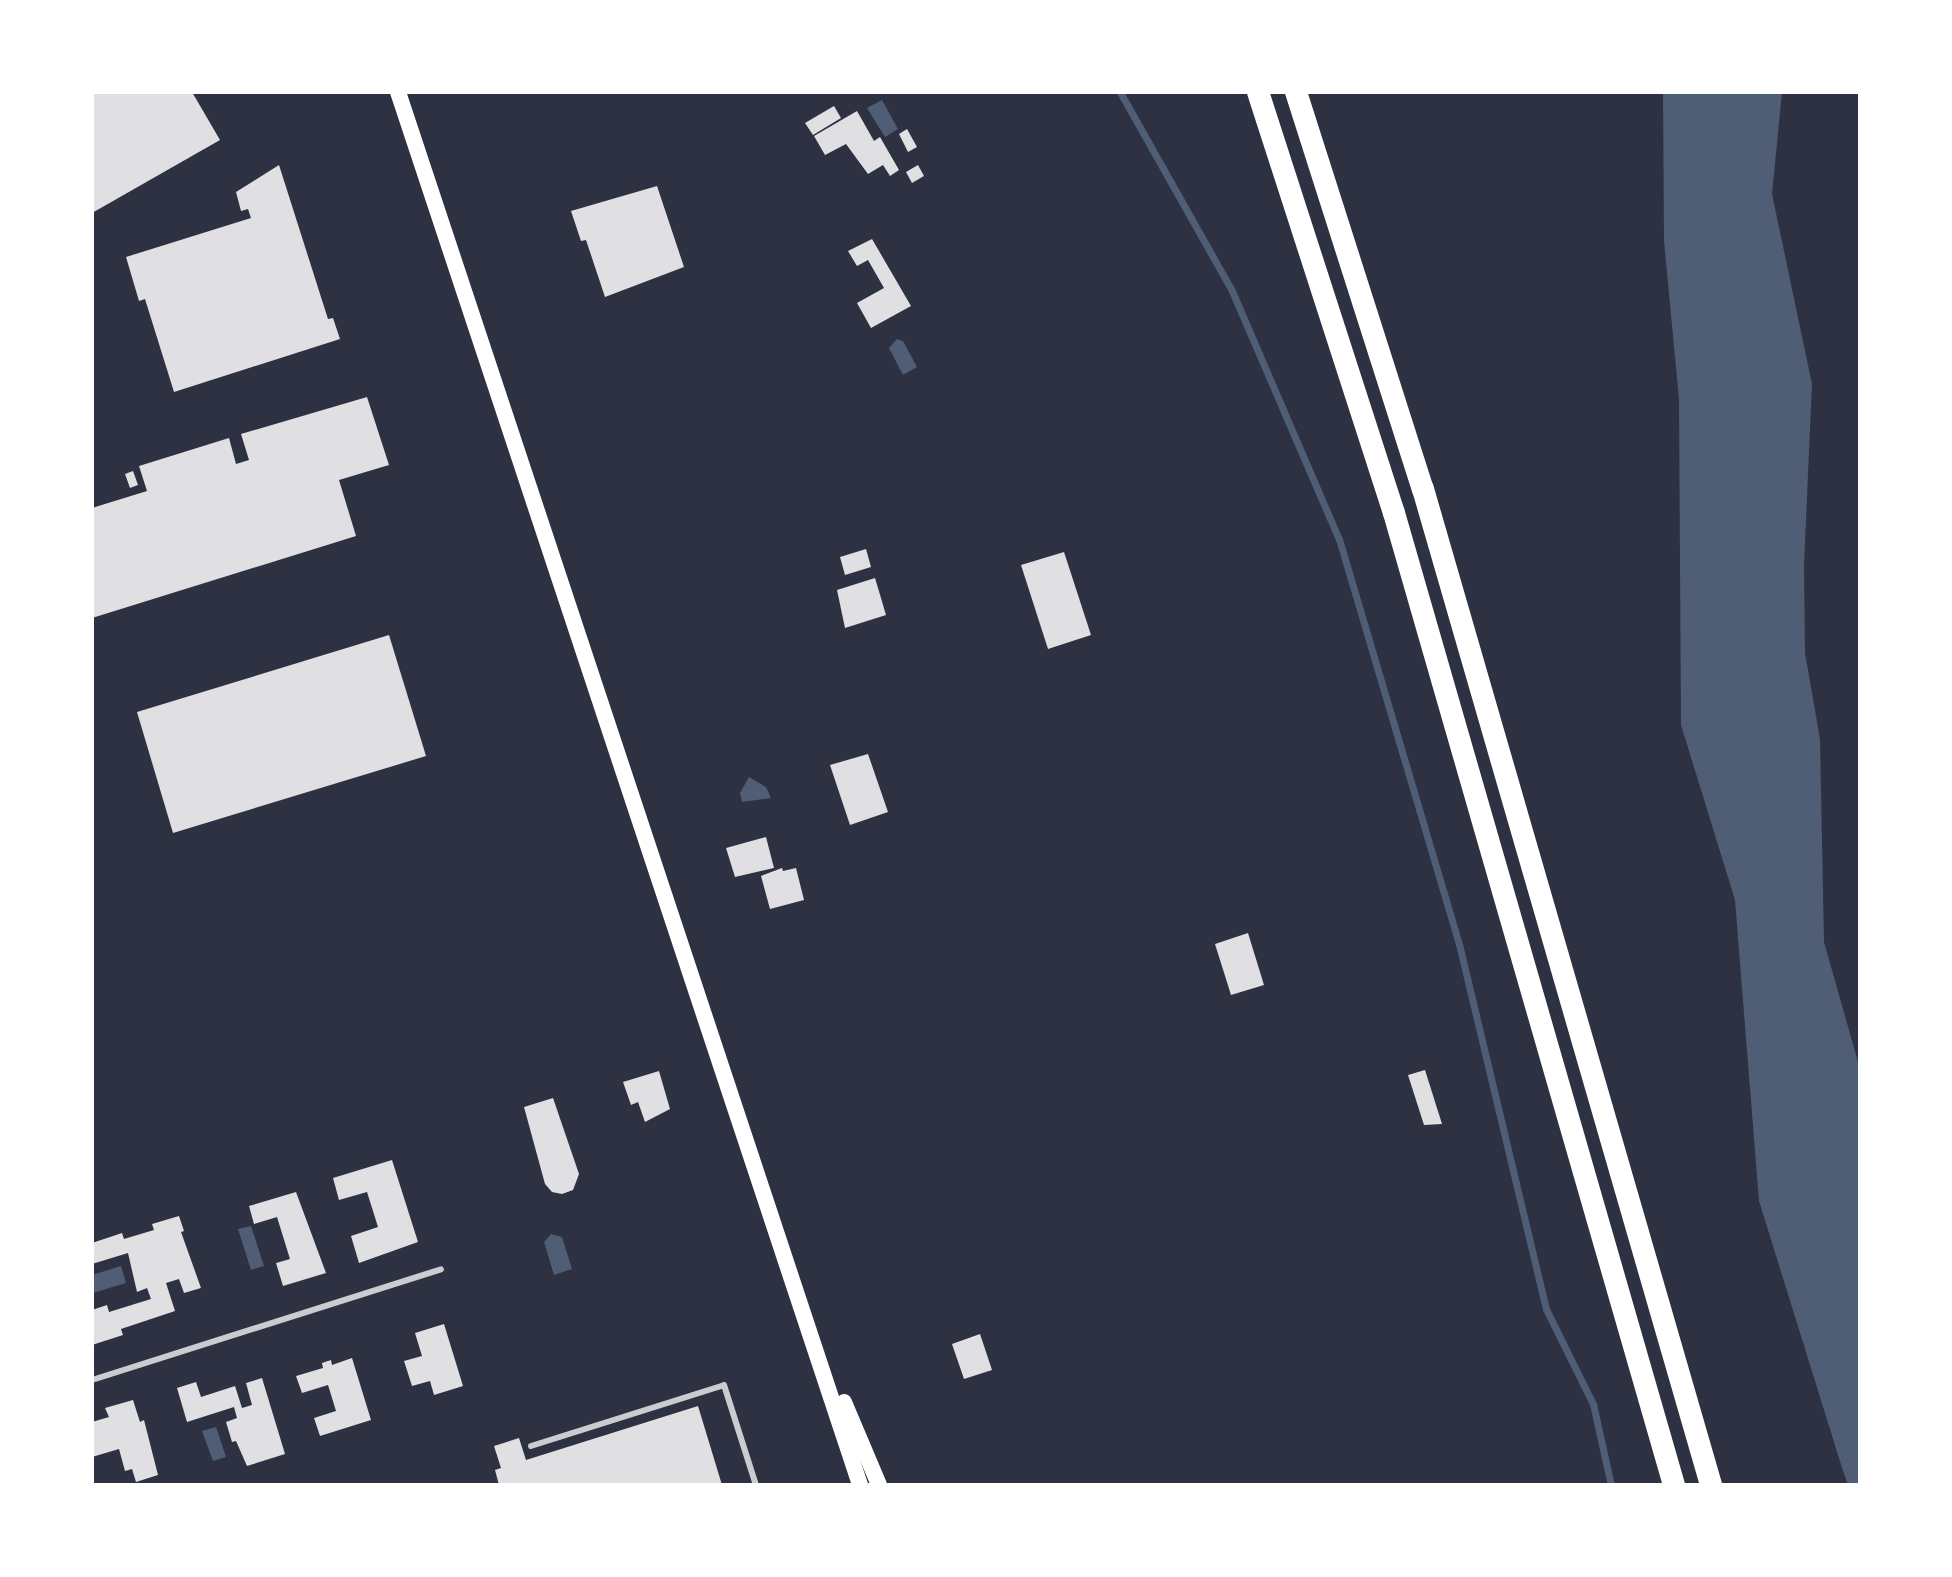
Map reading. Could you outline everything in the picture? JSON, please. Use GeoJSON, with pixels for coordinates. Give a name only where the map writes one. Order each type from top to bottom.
{"type":"FeatureCollection","features":[{"type":"Feature","properties":{"kind":"highway"},"geometry":{"type":"LineString","coordinates":[[1258,92],[1394,513],[1674,1485]]}},
{"type":"Feature","properties":{"kind":"highway"},"geometry":{"type":"LineString","coordinates":[[1296,92],[1423,489],[1711,1485]]}},
{"type":"Feature","properties":{"kind":"main road"},"geometry":{"type":"LineString","coordinates":[[398,92],[802,1301],[860,1485]]}},
{"type":"Feature","properties":{"kind":"main road"},"geometry":{"type":"LineString","coordinates":[[802,1301],[879,1485]]}},
{"type":"Feature","properties":{"kind":"lane"},"geometry":{"type":"LineString","coordinates":[[92,1380],[441,1269]]}},
{"type":"Feature","properties":{"kind":"lane"},"geometry":{"type":"LineString","coordinates":[[531,1446],[724,1385],[756,1485]]}},
{"type":"Feature","properties":{"kind":"water"},"geometry":{"type":"Polygon","coordinates":[[[1663,92],[1782,92],[1772,194],[1812,384],[1804,565],[1805,653],[1820,739],[1824,942],[1860,1069],[1860,1485],[1848,1485],[1843,1471],[1759,1201],[1735,900],[1681,725],[1679,399],[1664,241],[1663,92]]]}},
{"type":"Feature","properties":{"kind":"water"},"geometry":{"type":"Polygon","coordinates":[[[882,100],[898,129],[885,137],[867,108],[882,100]]]}},
{"type":"Feature","properties":{"kind":"water"},"geometry":{"type":"Polygon","coordinates":[[[897,339],[903,341],[917,367],[903,375],[889,348],[897,339]]]}},
{"type":"Feature","properties":{"kind":"water"},"geometry":{"type":"Polygon","coordinates":[[[749,777],[766,787],[771,798],[742,802],[740,793],[749,777]]]}},
{"type":"Feature","properties":{"kind":"water"},"geometry":{"type":"Polygon","coordinates":[[[251,1226],[264,1266],[251,1270],[238,1229],[251,1226]]]}},
{"type":"Feature","properties":{"kind":"water"},"geometry":{"type":"Polygon","coordinates":[[[551,1234],[562,1237],[572,1269],[554,1275],[544,1242],[551,1234]]]}},
{"type":"Feature","properties":{"kind":"water"},"geometry":{"type":"Polygon","coordinates":[[[121,1266],[126,1283],[93,1293],[92,1275],[121,1266]]]}},
{"type":"Feature","properties":{"kind":"water"},"geometry":{"type":"Polygon","coordinates":[[[216,1427],[226,1457],[213,1461],[202,1431],[216,1427]]]}},
{"type":"Feature","properties":{"kind":"building"},"geometry":{"type":"Polygon","coordinates":[[[92,92],[192,92],[220,140],[92,213],[92,92]]]}},
{"type":"Feature","properties":{"kind":"building"},"geometry":{"type":"Polygon","coordinates":[[[834,106],[841,118],[813,135],[805,123],[834,106]]]}},
{"type":"Feature","properties":{"kind":"building"},"geometry":{"type":"Polygon","coordinates":[[[857,111],[874,141],[880,137],[899,170],[890,176],[883,165],[868,174],[846,144],[825,155],[814,136],[857,111]]]}},
{"type":"Feature","properties":{"kind":"building"},"geometry":{"type":"Polygon","coordinates":[[[907,129],[917,147],[908,152],[899,134],[907,129]]]}},
{"type":"Feature","properties":{"kind":"building"},"geometry":{"type":"Polygon","coordinates":[[[279,165],[328,319],[333,318],[340,339],[174,392],[145,299],[139,301],[126,257],[251,218],[248,209],[241,211],[236,192],[279,165]]]}},
{"type":"Feature","properties":{"kind":"building"},"geometry":{"type":"Polygon","coordinates":[[[918,165],[924,176],[912,183],[906,172],[918,165]]]}},
{"type":"Feature","properties":{"kind":"building"},"geometry":{"type":"Polygon","coordinates":[[[657,186],[684,267],[605,297],[586,240],[581,241],[571,211],[657,186]]]}},
{"type":"Feature","properties":{"kind":"building"},"geometry":{"type":"Polygon","coordinates":[[[872,239],[911,306],[871,328],[857,303],[884,288],[868,260],[857,266],[848,251],[872,239]]]}},
{"type":"Feature","properties":{"kind":"building"},"geometry":{"type":"Polygon","coordinates":[[[367,397],[389,465],[339,480],[356,536],[92,618],[92,508],[147,491],[139,466],[229,438],[236,464],[249,460],[241,434],[367,397]]]}},
{"type":"Feature","properties":{"kind":"building"},"geometry":{"type":"Polygon","coordinates":[[[133,471],[138,485],[130,488],[125,474],[133,471]]]}},
{"type":"Feature","properties":{"kind":"building"},"geometry":{"type":"Polygon","coordinates":[[[866,549],[871,567],[845,575],[840,557],[866,549]]]}},
{"type":"Feature","properties":{"kind":"building"},"geometry":{"type":"Polygon","coordinates":[[[1064,552],[1091,635],[1048,649],[1021,565],[1064,552]]]}},
{"type":"Feature","properties":{"kind":"building"},"geometry":{"type":"Polygon","coordinates":[[[875,578],[886,615],[845,628],[837,590],[875,578]]]}},
{"type":"Feature","properties":{"kind":"building"},"geometry":{"type":"Polygon","coordinates":[[[389,635],[426,756],[173,833],[137,712],[389,635]]]}},
{"type":"Feature","properties":{"kind":"building"},"geometry":{"type":"Polygon","coordinates":[[[868,754],[888,812],[850,825],[830,765],[868,754]]]}},
{"type":"Feature","properties":{"kind":"building"},"geometry":{"type":"Polygon","coordinates":[[[766,837],[774,868],[735,877],[726,848],[766,837]]]}},
{"type":"Feature","properties":{"kind":"building"},"geometry":{"type":"Polygon","coordinates":[[[782,868],[783,871],[796,868],[804,900],[770,909],[761,876],[782,868]]]}},
{"type":"Feature","properties":{"kind":"building"},"geometry":{"type":"Polygon","coordinates":[[[1248,933],[1264,985],[1231,995],[1215,944],[1248,933]]]}},
{"type":"Feature","properties":{"kind":"building"},"geometry":{"type":"Polygon","coordinates":[[[1425,1070],[1442,1124],[1424,1125],[1408,1075],[1425,1070]]]}},
{"type":"Feature","properties":{"kind":"building"},"geometry":{"type":"Polygon","coordinates":[[[659,1071],[670,1109],[645,1122],[638,1102],[631,1105],[623,1082],[659,1071]]]}},
{"type":"Feature","properties":{"kind":"building"},"geometry":{"type":"Polygon","coordinates":[[[553,1098],[579,1174],[573,1190],[562,1194],[552,1192],[545,1184],[524,1107],[553,1098]]]}},
{"type":"Feature","properties":{"kind":"building"},"geometry":{"type":"Polygon","coordinates":[[[392,1160],[418,1242],[359,1263],[351,1236],[378,1227],[367,1192],[339,1200],[333,1178],[392,1160]]]}},
{"type":"Feature","properties":{"kind":"building"},"geometry":{"type":"Polygon","coordinates":[[[296,1192],[326,1273],[283,1286],[276,1263],[290,1259],[277,1217],[254,1224],[249,1206],[296,1192]]]}},
{"type":"Feature","properties":{"kind":"building"},"geometry":{"type":"Polygon","coordinates":[[[179,1216],[184,1231],[181,1232],[201,1288],[184,1293],[179,1279],[166,1283],[175,1311],[121,1329],[123,1335],[92,1345],[92,1310],[107,1305],[109,1312],[151,1299],[147,1288],[137,1292],[128,1253],[92,1264],[92,1243],[122,1233],[124,1239],[154,1230],[152,1224],[179,1216]]]}},
{"type":"Feature","properties":{"kind":"building"},"geometry":{"type":"Polygon","coordinates":[[[444,1324],[463,1386],[434,1395],[430,1381],[412,1386],[404,1361],[422,1356],[415,1333],[444,1324]]]}},
{"type":"Feature","properties":{"kind":"building"},"geometry":{"type":"Polygon","coordinates":[[[980,1334],[992,1370],[964,1379],[952,1344],[980,1334]]]}},
{"type":"Feature","properties":{"kind":"building"},"geometry":{"type":"Polygon","coordinates":[[[352,1358],[371,1420],[320,1436],[314,1418],[336,1411],[328,1385],[302,1393],[296,1376],[323,1368],[322,1363],[331,1360],[332,1365],[352,1358]]]}},
{"type":"Feature","properties":{"kind":"building"},"geometry":{"type":"Polygon","coordinates":[[[262,1378],[285,1454],[247,1466],[236,1441],[232,1442],[226,1422],[237,1418],[234,1407],[187,1422],[177,1388],[196,1382],[201,1397],[235,1386],[242,1408],[252,1405],[246,1383],[262,1378]]]}},
{"type":"Feature","properties":{"kind":"building"},"geometry":{"type":"Polygon","coordinates":[[[133,1400],[140,1422],[144,1420],[158,1475],[136,1482],[132,1469],[125,1471],[119,1449],[92,1457],[92,1422],[109,1417],[105,1408],[133,1400]]]}},
{"type":"Feature","properties":{"kind":"building"},"geometry":{"type":"Polygon","coordinates":[[[698,1406],[722,1485],[499,1485],[495,1470],[501,1468],[494,1446],[519,1438],[526,1460],[698,1406]]]}},
{"type":"Feature","properties":{"kind":"waterway"},"geometry":{"type":"LineString","coordinates":[[1120,92],[1232,291],[1339,539],[1459,944],[1546,1309],[1593,1404],[1611,1485]]}}]}
